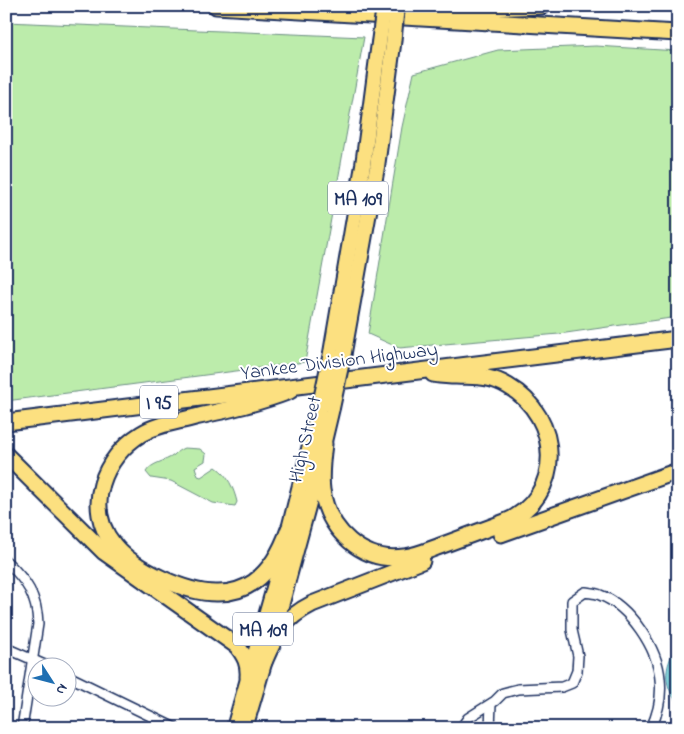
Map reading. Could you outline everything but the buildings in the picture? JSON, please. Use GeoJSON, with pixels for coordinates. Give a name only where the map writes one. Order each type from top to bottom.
{"type":"FeatureCollection","features":[{"type":"Feature","properties":{"kind":"highway"},"geometry":{"type":"LineString","coordinates":[[216,6],[678,33]]}},
{"type":"Feature","properties":{"kind":"highway"},"geometry":{"type":"LineString","coordinates":[[414,18],[457,9],[542,6]]}},
{"type":"Feature","properties":{"kind":"highway","name":"Yankee Division Highway"},"geometry":{"type":"LineString","coordinates":[[6,422],[678,339]]}},
{"type":"Feature","properties":{"kind":"highway"},"geometry":{"type":"LineString","coordinates":[[324,444],[321,483],[327,509],[346,539],[366,552],[377,556],[394,558],[416,554],[505,522],[527,508],[543,488],[549,463],[549,450],[545,431],[531,405],[508,386],[490,378],[409,371]]}},
{"type":"Feature","properties":{"kind":"highway"},"geometry":{"type":"LineString","coordinates":[[289,529],[273,562],[254,582],[233,591],[220,593],[200,592],[152,573],[122,553],[113,544],[104,527],[99,510],[99,492],[112,461],[125,446],[141,434],[162,425],[267,400],[311,383]]}},
{"type":"Feature","properties":{"kind":"highway"},"geometry":{"type":"LineString","coordinates":[[6,455],[104,552],[237,646],[247,662],[248,678]]}},
{"type":"Feature","properties":{"kind":"highway"},"geometry":{"type":"LineString","coordinates":[[264,662],[274,639],[282,627],[297,612],[312,604],[418,562],[678,471]]}},
{"type":"Feature","properties":{"kind":"main road","name":"High Street"},"geometry":{"type":"LineString","coordinates":[[234,728],[289,529],[325,408],[377,167],[386,44],[384,6]]}},
{"type":"Feature","properties":{"kind":"main road","name":"High Street"},"geometry":{"type":"LineString","coordinates":[[386,44],[397,6]]}},
{"type":"Feature","properties":{"kind":"main road","name":"High Street"},"geometry":{"type":"LineString","coordinates":[[245,728],[283,599],[324,444],[325,408]]}},
{"type":"Feature","properties":{"kind":"street"},"geometry":{"type":"LineString","coordinates":[[6,561],[17,571],[32,593],[37,608],[38,624],[33,656]]}},
{"type":"Feature","properties":{"kind":"street"},"geometry":{"type":"LineString","coordinates":[[461,728],[468,718],[503,694],[518,689],[562,687],[572,683],[577,671],[578,656],[572,630],[572,600],[586,592],[611,600],[640,629],[654,652],[660,679],[660,697],[657,715],[651,728]]}},
{"type":"Feature","properties":{"kind":"street"},"geometry":{"type":"LineString","coordinates":[[6,648],[28,658]]}},
{"type":"Feature","properties":{"kind":"street"},"geometry":{"type":"LineString","coordinates":[[78,681],[175,728]]}},
{"type":"Feature","properties":{"kind":"street"},"geometry":{"type":"LineString","coordinates":[[22,728],[28,687]]}},
{"type":"Feature","properties":{"kind":"street"},"geometry":{"type":"LineString","coordinates":[[490,728],[491,704]]}},
{"type":"Feature","properties":{"kind":"green space"},"geometry":{"type":"Polygon","coordinates":[[[6,22],[364,37],[305,362],[6,401],[6,22]]]}},
{"type":"Feature","properties":{"kind":"green space"},"geometry":{"type":"Polygon","coordinates":[[[596,46],[678,51],[678,317],[559,334],[399,348],[368,334],[402,127],[414,73],[498,50],[596,46]]]}},
{"type":"Feature","properties":{"kind":"green space"},"geometry":{"type":"Polygon","coordinates":[[[184,448],[200,449],[206,454],[205,461],[195,467],[198,476],[201,477],[216,467],[224,474],[234,492],[237,502],[235,506],[213,503],[171,481],[151,478],[146,472],[152,466],[184,448]]]}},
{"type":"Feature","properties":{"kind":"water"},"geometry":{"type":"Polygon","coordinates":[[[678,643],[678,704],[669,688],[667,674],[670,659],[678,643]]]}}]}
